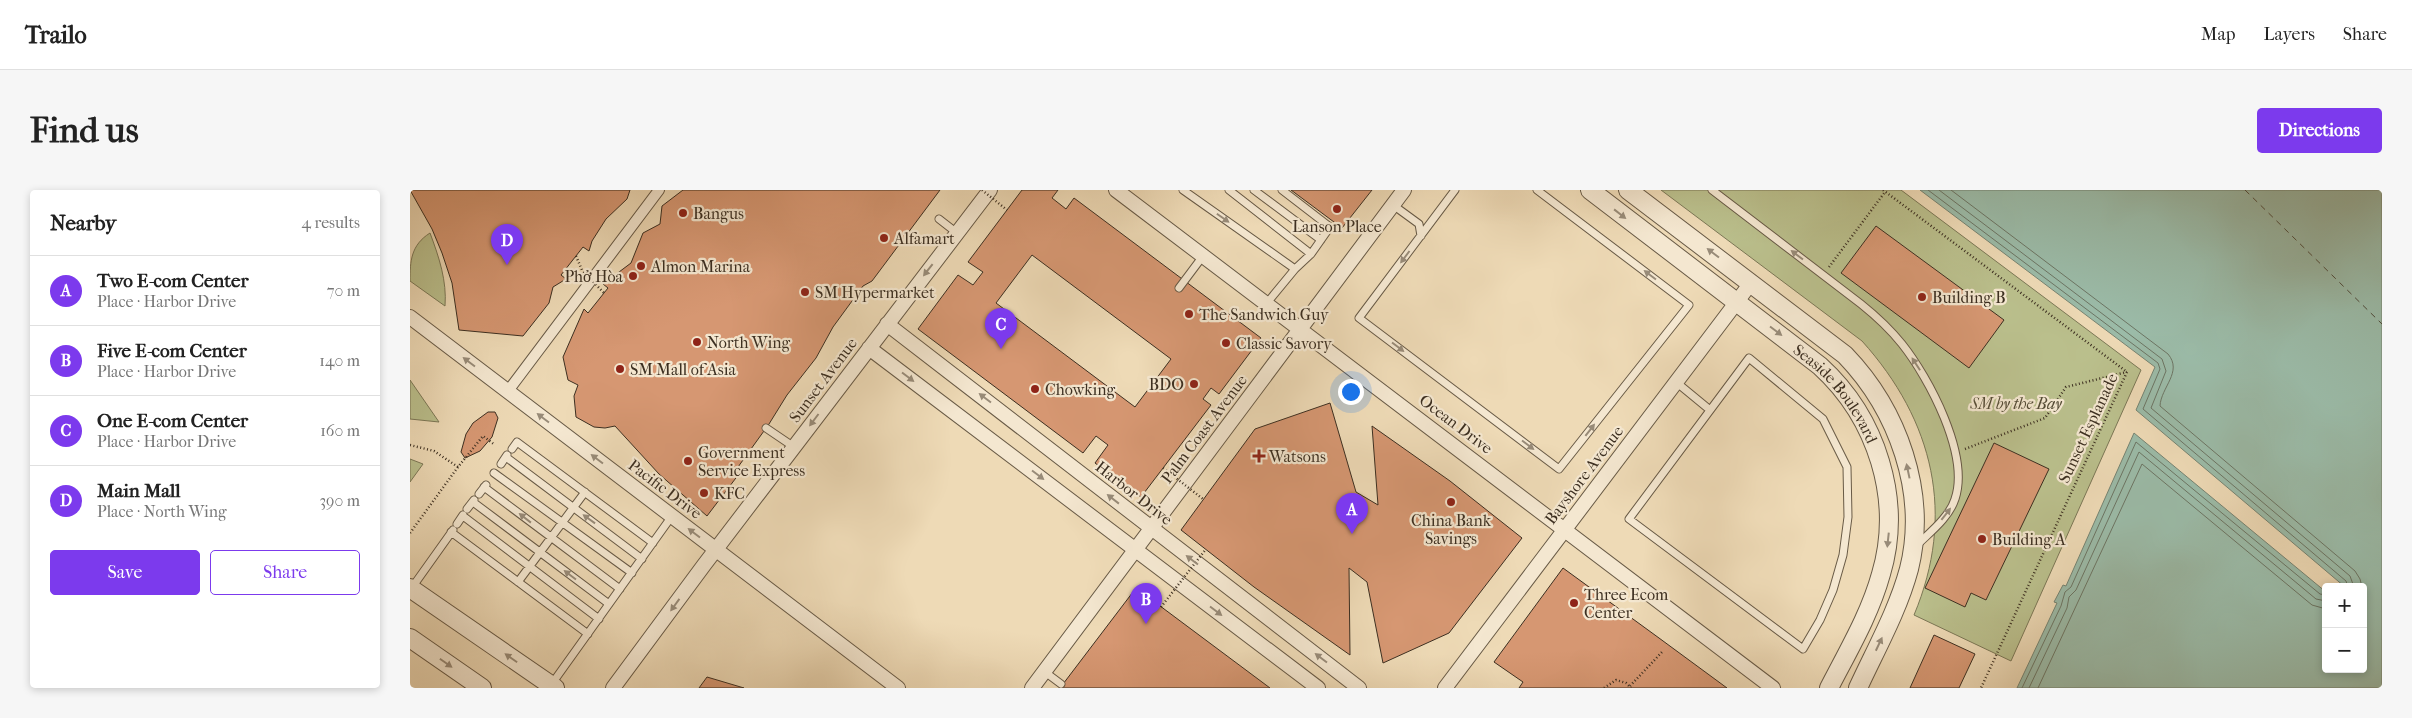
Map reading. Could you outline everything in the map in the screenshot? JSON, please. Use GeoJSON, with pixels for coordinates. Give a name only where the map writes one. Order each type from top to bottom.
{"type":"FeatureCollection","features":[{"type":"Feature","properties":{"kind":"street"},"geometry":{"type":"LineString","coordinates":[[508,391],[659,190]]}},
{"type":"Feature","properties":{"kind":"street","name":"Sunset Avenue"},"geometry":{"type":"LineString","coordinates":[[613,688],[990,190]]}},
{"type":"Feature","properties":{"kind":"street","name":"Ocean Drive"},"geometry":{"type":"LineString","coordinates":[[1116,190],[1773,688]]}},
{"type":"Feature","properties":{"kind":"street","name":"Palm Coast Avenue"},"geometry":{"type":"LineString","coordinates":[[1032,688],[1404,190]]}},
{"type":"Feature","properties":{"kind":"street","name":"Seaside Boulevard"},"geometry":{"type":"LineString","coordinates":[[1590,190],[1808,356],[1840,386],[1863,419],[1883,469],[1890,515],[1888,540],[1881,574],[1868,608],[1830,688]]}},
{"type":"Feature","properties":{"kind":"street","name":"Seaside Boulevard"},"geometry":{"type":"LineString","coordinates":[[1628,190],[1845,355],[1864,376],[1882,402],[1901,444],[1910,478],[1914,514],[1912,550],[1901,592],[1858,688]]}},
{"type":"Feature","properties":{"kind":"street","name":"Bayshore Avenue"},"geometry":{"type":"LineString","coordinates":[[1445,688],[1751,282]]}},
{"type":"Feature","properties":{"kind":"street","name":"Pacific Drive"},"geometry":{"type":"LineString","coordinates":[[410,317],[898,688]]}},
{"type":"Feature","properties":{"kind":"street","name":"Harbor Drive"},"geometry":{"type":"LineString","coordinates":[[888,324],[1359,688]]}},
{"type":"Feature","properties":{"kind":"street"},"geometry":{"type":"LineString","coordinates":[[869,348],[1318,688]]}},
{"type":"Feature","properties":{"kind":"street"},"geometry":{"type":"LineString","coordinates":[[410,589],[553,687]]}},
{"type":"Feature","properties":{"kind":"street"},"geometry":{"type":"LineString","coordinates":[[410,638],[482,688]]}},
{"type":"Feature","properties":{"kind":"lane"},"geometry":{"type":"LineString","coordinates":[[1183,190],[1294,269]]}},
{"type":"Feature","properties":{"kind":"lane"},"geometry":{"type":"LineString","coordinates":[[1229,190],[1311,254]]}},
{"type":"Feature","properties":{"kind":"lane"},"geometry":{"type":"LineString","coordinates":[[1254,190],[1321,240]]}},
{"type":"Feature","properties":{"kind":"lane"},"geometry":{"type":"LineString","coordinates":[[1267,304],[1294,269],[1311,254],[1329,229],[1329,224],[1282,190]]}},
{"type":"Feature","properties":{"kind":"lane"},"geometry":{"type":"LineString","coordinates":[[1455,190],[1359,318],[1559,469],[1689,305],[1537,190]]}},
{"type":"Feature","properties":{"kind":"lane"},"geometry":{"type":"LineString","coordinates":[[1712,190],[1884,324],[1902,344],[1934,396],[1955,453],[1958,486],[1955,501],[1947,514],[1912,550]]}},
{"type":"Feature","properties":{"kind":"lane"},"geometry":{"type":"LineString","coordinates":[[1393,205],[1419,224],[1421,236]]}},
{"type":"Feature","properties":{"kind":"lane"},"geometry":{"type":"LineString","coordinates":[[939,220],[957,233]]}},
{"type":"Feature","properties":{"kind":"lane"},"geometry":{"type":"LineString","coordinates":[[1179,288],[1203,255]]}},
{"type":"Feature","properties":{"kind":"lane"},"geometry":{"type":"LineString","coordinates":[[1749,358],[1823,419],[1847,467],[1848,516],[1843,555],[1833,590],[1820,620],[1803,648],[1629,519],[1710,410],[1749,358]]}},
{"type":"Feature","properties":{"kind":"lane"},"geometry":{"type":"LineString","coordinates":[[1676,382],[1710,410]]}},
{"type":"Feature","properties":{"kind":"lane"},"geometry":{"type":"LineString","coordinates":[[766,428],[794,447]]}},
{"type":"Feature","properties":{"kind":"lane"},"geometry":{"type":"LineString","coordinates":[[501,464],[517,442],[653,543]]}},
{"type":"Feature","properties":{"kind":"lane"},"geometry":{"type":"LineString","coordinates":[[509,454],[573,508],[642,559]]}},
{"type":"Feature","properties":{"kind":"lane"},"geometry":{"type":"LineString","coordinates":[[410,589],[490,478]]}},
{"type":"Feature","properties":{"kind":"lane"},"geometry":{"type":"LineString","coordinates":[[490,478],[562,522],[632,573]]}},
{"type":"Feature","properties":{"kind":"lane"},"geometry":{"type":"LineString","coordinates":[[490,478],[551,538],[620,589]]}},
{"type":"Feature","properties":{"kind":"lane"},"geometry":{"type":"LineString","coordinates":[[518,582],[585,492]]}},
{"type":"Feature","properties":{"kind":"lane"},"geometry":{"type":"LineString","coordinates":[[475,499],[540,552],[609,604]]}},
{"type":"Feature","properties":{"kind":"lane"},"geometry":{"type":"LineString","coordinates":[[464,513],[599,619]]}},
{"type":"Feature","properties":{"kind":"lane"},"geometry":{"type":"LineString","coordinates":[[553,687],[588,634],[672,516]]}},
{"type":"Feature","properties":{"kind":"lane"},"geometry":{"type":"LineString","coordinates":[[453,528],[518,582],[588,634]]}},
{"type":"Feature","properties":{"kind":"lane"},"geometry":{"type":"LineString","coordinates":[[1045,672],[1061,684]]}},
{"type":"Feature","properties":{"kind":"path"},"geometry":{"type":"LineString","coordinates":[[982,190],[1007,210]]}},
{"type":"Feature","properties":{"kind":"path"},"geometry":{"type":"LineString","coordinates":[[1823,275],[1884,191]]}},
{"type":"Feature","properties":{"kind":"path","name":"Sunset Esplanade"},"geometry":{"type":"LineString","coordinates":[[1884,191],[2127,372],[1981,688]]}},
{"type":"Feature","properties":{"kind":"path"},"geometry":{"type":"LineString","coordinates":[[576,256],[582,270],[604,293]]}},
{"type":"Feature","properties":{"kind":"path"},"geometry":{"type":"LineString","coordinates":[[1955,453],[2045,418],[2066,387],[2127,372]]}},
{"type":"Feature","properties":{"kind":"path"},"geometry":{"type":"LineString","coordinates":[[410,533],[483,436],[495,445]]}},
{"type":"Feature","properties":{"kind":"path"},"geometry":{"type":"LineString","coordinates":[[410,445],[434,451],[458,467]]}},
{"type":"Feature","properties":{"kind":"path"},"geometry":{"type":"LineString","coordinates":[[1163,468],[1203,499]]}},
{"type":"Feature","properties":{"kind":"path"},"geometry":{"type":"LineString","coordinates":[[1161,607],[1206,549]]}},
{"type":"Feature","properties":{"kind":"path"},"geometry":{"type":"LineString","coordinates":[[1604,688],[1616,680],[1630,687],[1663,651]]}},
{"type":"Feature","properties":{"kind":"green space","name":"SM by the Bay"},"geometry":{"type":"Polygon","coordinates":[[[1661,190],[1901,190],[2141,370],[2011,661],[1914,615],[1927,578],[1934,541],[1935,505],[1931,470],[1921,436],[1906,404],[1887,372],[1862,341],[1661,190]]]}},
{"type":"Feature","properties":{"kind":"green space"},"geometry":{"type":"Polygon","coordinates":[[[430,233],[444,278],[445,306],[410,281],[410,267],[415,248],[430,233]]]}},
{"type":"Feature","properties":{"kind":"green space"},"geometry":{"type":"Polygon","coordinates":[[[410,380],[439,422],[410,419],[410,380]]]}},
{"type":"Feature","properties":{"kind":"green space"},"geometry":{"type":"Polygon","coordinates":[[[410,459],[423,464],[410,482],[410,459]]]}},
{"type":"Feature","properties":{"kind":"water"},"geometry":{"type":"Polygon","coordinates":[[[1920,190],[2382,190],[2382,688],[2017,688],[2057,603],[2054,602],[2063,585],[2066,586],[2134,433],[2322,589],[2322,673],[2367,673],[2367,583],[2340,583],[2136,410],[2155,367],[1920,190]]]}},
{"type":"Feature","properties":{"kind":"building"},"geometry":{"type":"Polygon","coordinates":[[[410,190],[630,190],[627,199],[606,219],[592,241],[589,251],[583,247],[561,275],[566,279],[553,287],[549,303],[523,336],[459,330],[452,283],[442,253],[432,229],[410,190]]]}},
{"type":"Feature","properties":{"kind":"building","name":"North Wing"},"geometry":{"type":"Polygon","coordinates":[[[683,190],[940,190],[872,281],[863,286],[833,327],[816,358],[787,395],[738,467],[742,470],[707,516],[659,474],[615,426],[605,428],[594,427],[576,417],[574,396],[578,385],[568,380],[563,357],[584,309],[588,313],[608,288],[603,284],[631,263],[643,233],[660,224],[662,206],[683,190]]]}},
{"type":"Feature","properties":{"kind":"building"},"geometry":{"type":"Polygon","coordinates":[[[1022,190],[1058,190],[1052,198],[1066,209],[1074,198],[1261,338],[1219,394],[1211,388],[1203,399],[1211,405],[1141,497],[1095,463],[1108,445],[1096,436],[1083,453],[918,329],[958,275],[973,285],[983,272],[968,262],[1022,190]],[[1032,255],[996,303],[1135,407],[1171,359],[1032,255]]]}},
{"type":"Feature","properties":{"kind":"building","name":"Lanson Place"},"geometry":{"type":"Polygon","coordinates":[[[1291,190],[1372,190],[1342,228],[1291,190]]]}},
{"type":"Feature","properties":{"kind":"building","name":"Building B"},"geometry":{"type":"Polygon","coordinates":[[[1876,226],[2004,320],[1969,368],[1841,273],[1876,226]]]}},
{"type":"Feature","properties":{"kind":"building"},"geometry":{"type":"Polygon","coordinates":[[[1330,403],[1356,492],[1378,505],[1372,426],[1450,481],[1522,538],[1449,633],[1383,663],[1367,582],[1349,568],[1350,655],[1254,587],[1181,530],[1255,429],[1330,403]]]}},
{"type":"Feature","properties":{"kind":"building"},"geometry":{"type":"Polygon","coordinates":[[[488,412],[495,412],[498,418],[492,437],[480,451],[465,458],[461,452],[466,434],[473,423],[488,412]]]}},
{"type":"Feature","properties":{"kind":"building","name":"Building A"},"geometry":{"type":"Polygon","coordinates":[[[1994,443],[2049,469],[1986,600],[1971,593],[1965,607],[1925,588],[1994,443]]]}},
{"type":"Feature","properties":{"kind":"building","name":"Three Ecom Center"},"geometry":{"type":"Polygon","coordinates":[[[1563,568],[1727,688],[1519,688],[1523,682],[1494,662],[1563,568]]]}},
{"type":"Feature","properties":{"kind":"building"},"geometry":{"type":"Polygon","coordinates":[[[1136,588],[1270,688],[1060,688],[1136,588]]]}},
{"type":"Feature","properties":{"kind":"building"},"geometry":{"type":"Polygon","coordinates":[[[1934,635],[1975,654],[1959,688],[1910,688],[1934,635]]]}},
{"type":"Feature","properties":{"kind":"building"},"geometry":{"type":"Polygon","coordinates":[[[707,677],[744,688],[699,688],[707,677]]]}},
{"type":"Feature","properties":{"kind":"ferry route"},"geometry":{"type":"LineString","coordinates":[[2245,190],[2382,324]]}},
{"type":"Feature","properties":{"kind":"place","name":"Lanson Place"},"geometry":{"type":"Point","coordinates":[1337,209]}},
{"type":"Feature","properties":{"kind":"place","name":"Bangus"},"geometry":{"type":"Point","coordinates":[683,213]}},
{"type":"Feature","properties":{"kind":"place","name":"Alfamart"},"geometry":{"type":"Point","coordinates":[884,238]}},
{"type":"Feature","properties":{"kind":"place","name":"Main Mall"},"geometry":{"type":"Point","coordinates":[507,265]}},
{"type":"Feature","properties":{"kind":"place","name":"Almon Marina"},"geometry":{"type":"Point","coordinates":[641,266]}},
{"type":"Feature","properties":{"kind":"place","name":"Phở Hòa"},"geometry":{"type":"Point","coordinates":[633,276]}},
{"type":"Feature","properties":{"kind":"place","name":"SM Hypermarket"},"geometry":{"type":"Point","coordinates":[805,292]}},
{"type":"Feature","properties":{"kind":"place","name":"Building B"},"geometry":{"type":"Point","coordinates":[1922,297]}},
{"type":"Feature","properties":{"kind":"place","name":"The Sandwich Guy"},"geometry":{"type":"Point","coordinates":[1189,314]}},
{"type":"Feature","properties":{"kind":"place","name":"North Wing"},"geometry":{"type":"Point","coordinates":[697,342]}},
{"type":"Feature","properties":{"kind":"place","name":"Classic Savory"},"geometry":{"type":"Point","coordinates":[1226,343]}},
{"type":"Feature","properties":{"kind":"place","name":"One E-com Center"},"geometry":{"type":"Point","coordinates":[1001,349]}},
{"type":"Feature","properties":{"kind":"place","name":"SM Mall of Asia"},"geometry":{"type":"Point","coordinates":[620,369]}},
{"type":"Feature","properties":{"kind":"place","name":"BDO"},"geometry":{"type":"Point","coordinates":[1194,384]}},
{"type":"Feature","properties":{"kind":"place","name":"Chowking"},"geometry":{"type":"Point","coordinates":[1035,389]}},
{"type":"Feature","properties":{"kind":"place","name":"Watsons"},"geometry":{"type":"Point","coordinates":[1259,456]}},
{"type":"Feature","properties":{"kind":"place","name":"Government Service Express"},"geometry":{"type":"Point","coordinates":[688,461]}},
{"type":"Feature","properties":{"kind":"place","name":"KFC"},"geometry":{"type":"Point","coordinates":[704,493]}},
{"type":"Feature","properties":{"kind":"place","name":"China Bank Savings"},"geometry":{"type":"Point","coordinates":[1451,502]}},
{"type":"Feature","properties":{"kind":"place","name":"Two E-com Center"},"geometry":{"type":"Point","coordinates":[1352,534]}},
{"type":"Feature","properties":{"kind":"place","name":"Building A"},"geometry":{"type":"Point","coordinates":[1982,539]}},
{"type":"Feature","properties":{"kind":"place","name":"Three Ecom Center"},"geometry":{"type":"Point","coordinates":[1574,603]}},
{"type":"Feature","properties":{"kind":"place","name":"Five E-com Center"},"geometry":{"type":"Point","coordinates":[1146,624]}}]}
